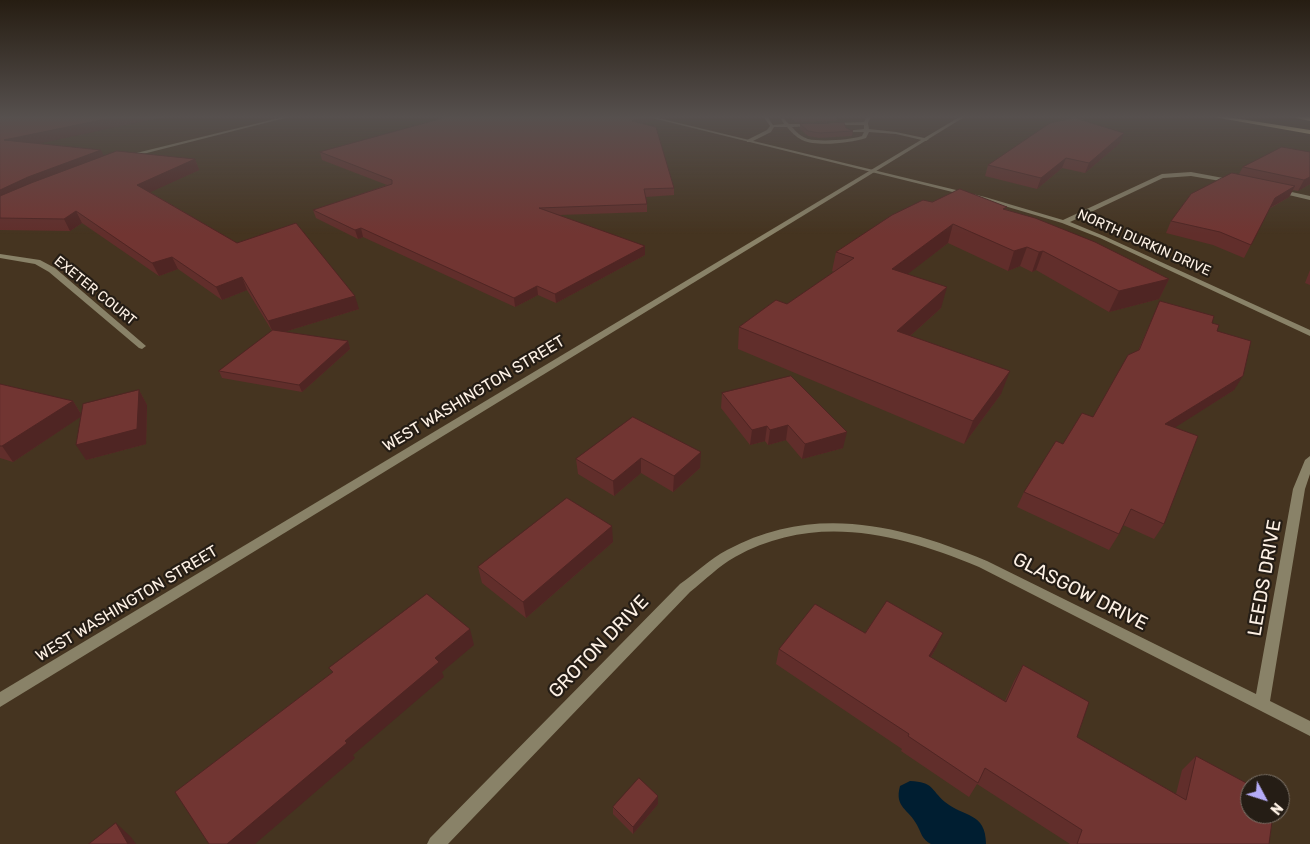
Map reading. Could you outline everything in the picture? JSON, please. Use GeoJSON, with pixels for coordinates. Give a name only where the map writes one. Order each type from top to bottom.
{"type":"FeatureCollection","features":[{"type":"Feature","properties":{"kind":"street"},"geometry":{"type":"LineString","coordinates":[[117,158],[128,155]]}},
{"type":"Feature","properties":{"kind":"street","name":"NORTH DURKIN DRIVE"},"geometry":{"type":"LineString","coordinates":[[807,155],[983,198],[1064,222],[1102,236],[1310,333]]}},
{"type":"Feature","properties":{"kind":"street","name":"WEST WASHINGTON STREET"},"geometry":{"type":"LineString","coordinates":[[0,700],[900,155]]}},
{"type":"Feature","properties":{"kind":"street"},"geometry":{"type":"LineString","coordinates":[[1169,166],[1182,174]]}},
{"type":"Feature","properties":{"kind":"street"},"geometry":{"type":"LineString","coordinates":[[1064,222],[1162,176],[1182,174],[1238,183]]}},
{"type":"Feature","properties":{"kind":"street"},"geometry":{"type":"LineString","coordinates":[[1274,190],[1310,198]]}},
{"type":"Feature","properties":{"kind":"street","name":"EXETER COURT"},"geometry":{"type":"LineString","coordinates":[[0,256],[37,262],[52,270],[142,346]]}},
{"type":"Feature","properties":{"kind":"street","name":"LEEDS DRIVE"},"geometry":{"type":"LineString","coordinates":[[1262,704],[1299,489],[1310,460]]}},
{"type":"Feature","properties":{"kind":"street","name":"GLASGOW DRIVE"},"geometry":{"type":"LineString","coordinates":[[822,527],[853,527],[910,537],[946,548],[992,568],[1310,729]]}},
{"type":"Feature","properties":{"kind":"street","name":"GROTON DRIVE"},"geometry":{"type":"LineString","coordinates":[[436,844],[685,588],[730,554],[765,538],[794,529],[822,527]]}},
{"type":"Feature","properties":{"kind":"water"},"geometry":{"type":"Polygon","coordinates":[[[910,781],[928,785],[945,802],[978,821],[985,834],[986,844],[931,844],[928,842],[922,836],[914,820],[903,808],[899,799],[900,786],[910,781]]]}},
{"type":"Feature","properties":{"kind":"building"},"geometry":{"type":"Polygon","coordinates":[[[0,155],[86,155],[28,177],[0,190],[0,155]]]}},
{"type":"Feature","properties":{"kind":"building"},"geometry":{"type":"Polygon","coordinates":[[[105,155],[160,155],[195,159],[137,185],[237,243],[296,223],[355,296],[268,321],[242,277],[216,287],[172,257],[152,263],[76,211],[64,219],[0,218],[0,196],[105,155]]]}},
{"type":"Feature","properties":{"kind":"building"},"geometry":{"type":"Polygon","coordinates":[[[329,155],[664,155],[674,188],[644,189],[647,204],[539,208],[645,246],[555,294],[537,286],[514,298],[361,228],[355,230],[313,210],[392,184],[392,180],[329,155]]]}},
{"type":"Feature","properties":{"kind":"building"},"geometry":{"type":"Polygon","coordinates":[[[1002,155],[1098,155],[1089,163],[1066,158],[1041,178],[988,165],[1002,155]]]}},
{"type":"Feature","properties":{"kind":"building"},"geometry":{"type":"Polygon","coordinates":[[[1266,155],[1310,155],[1310,177],[1304,180],[1243,167],[1266,155]]]}},
{"type":"Feature","properties":{"kind":"building"},"geometry":{"type":"Polygon","coordinates":[[[1232,173],[1295,186],[1275,198],[1251,245],[1220,232],[1171,221],[1191,194],[1232,173]]]}},
{"type":"Feature","properties":{"kind":"building"},"geometry":{"type":"Polygon","coordinates":[[[960,189],[1007,207],[1003,209],[1035,218],[1095,242],[1169,279],[1119,291],[1043,251],[1039,252],[1027,247],[1014,251],[953,224],[892,269],[947,287],[897,331],[1010,371],[973,421],[739,327],[776,300],[787,304],[854,258],[836,252],[892,215],[923,200],[932,202],[960,189]]]}},
{"type":"Feature","properties":{"kind":"building"},"geometry":{"type":"Polygon","coordinates":[[[1160,301],[1214,316],[1212,323],[1219,325],[1217,331],[1251,341],[1243,376],[1165,424],[1198,436],[1164,524],[1131,509],[1119,534],[1024,492],[1056,441],[1063,444],[1082,413],[1093,417],[1128,355],[1139,350],[1160,301]]]}},
{"type":"Feature","properties":{"kind":"building"},"geometry":{"type":"Polygon","coordinates":[[[273,330],[348,341],[299,385],[219,371],[273,330]]]}},
{"type":"Feature","properties":{"kind":"building"},"geometry":{"type":"Polygon","coordinates":[[[791,376],[847,432],[805,444],[788,425],[770,430],[767,426],[752,430],[722,393],[791,376]]]}},
{"type":"Feature","properties":{"kind":"building"},"geometry":{"type":"Polygon","coordinates":[[[0,384],[73,401],[0,446],[0,384]]]}},
{"type":"Feature","properties":{"kind":"building"},"geometry":{"type":"Polygon","coordinates":[[[139,390],[137,429],[76,445],[83,404],[139,390]]]}},
{"type":"Feature","properties":{"kind":"building"},"geometry":{"type":"Polygon","coordinates":[[[633,417],[701,452],[674,476],[641,458],[613,481],[576,459],[633,417]]]}},
{"type":"Feature","properties":{"kind":"building"},"geometry":{"type":"Polygon","coordinates":[[[567,498],[612,526],[523,602],[478,567],[567,498]]]}},
{"type":"Feature","properties":{"kind":"building"},"geometry":{"type":"Polygon","coordinates":[[[427,594],[470,629],[435,658],[439,662],[345,741],[347,743],[227,844],[209,844],[175,792],[333,672],[329,668],[427,594]]]}},
{"type":"Feature","properties":{"kind":"building"},"geometry":{"type":"Polygon","coordinates":[[[887,601],[943,633],[929,656],[1006,702],[1023,665],[1089,702],[1077,737],[1186,800],[1196,756],[1240,780],[1240,824],[1272,824],[1269,844],[1077,844],[1082,830],[985,768],[978,783],[908,736],[909,734],[779,649],[815,604],[865,633],[887,601]]]}},
{"type":"Feature","properties":{"kind":"building"},"geometry":{"type":"Polygon","coordinates":[[[639,778],[658,796],[633,827],[613,807],[639,778]]]}},
{"type":"Feature","properties":{"kind":"building"},"geometry":{"type":"Polygon","coordinates":[[[116,823],[128,844],[89,844],[116,823]]]}}]}
